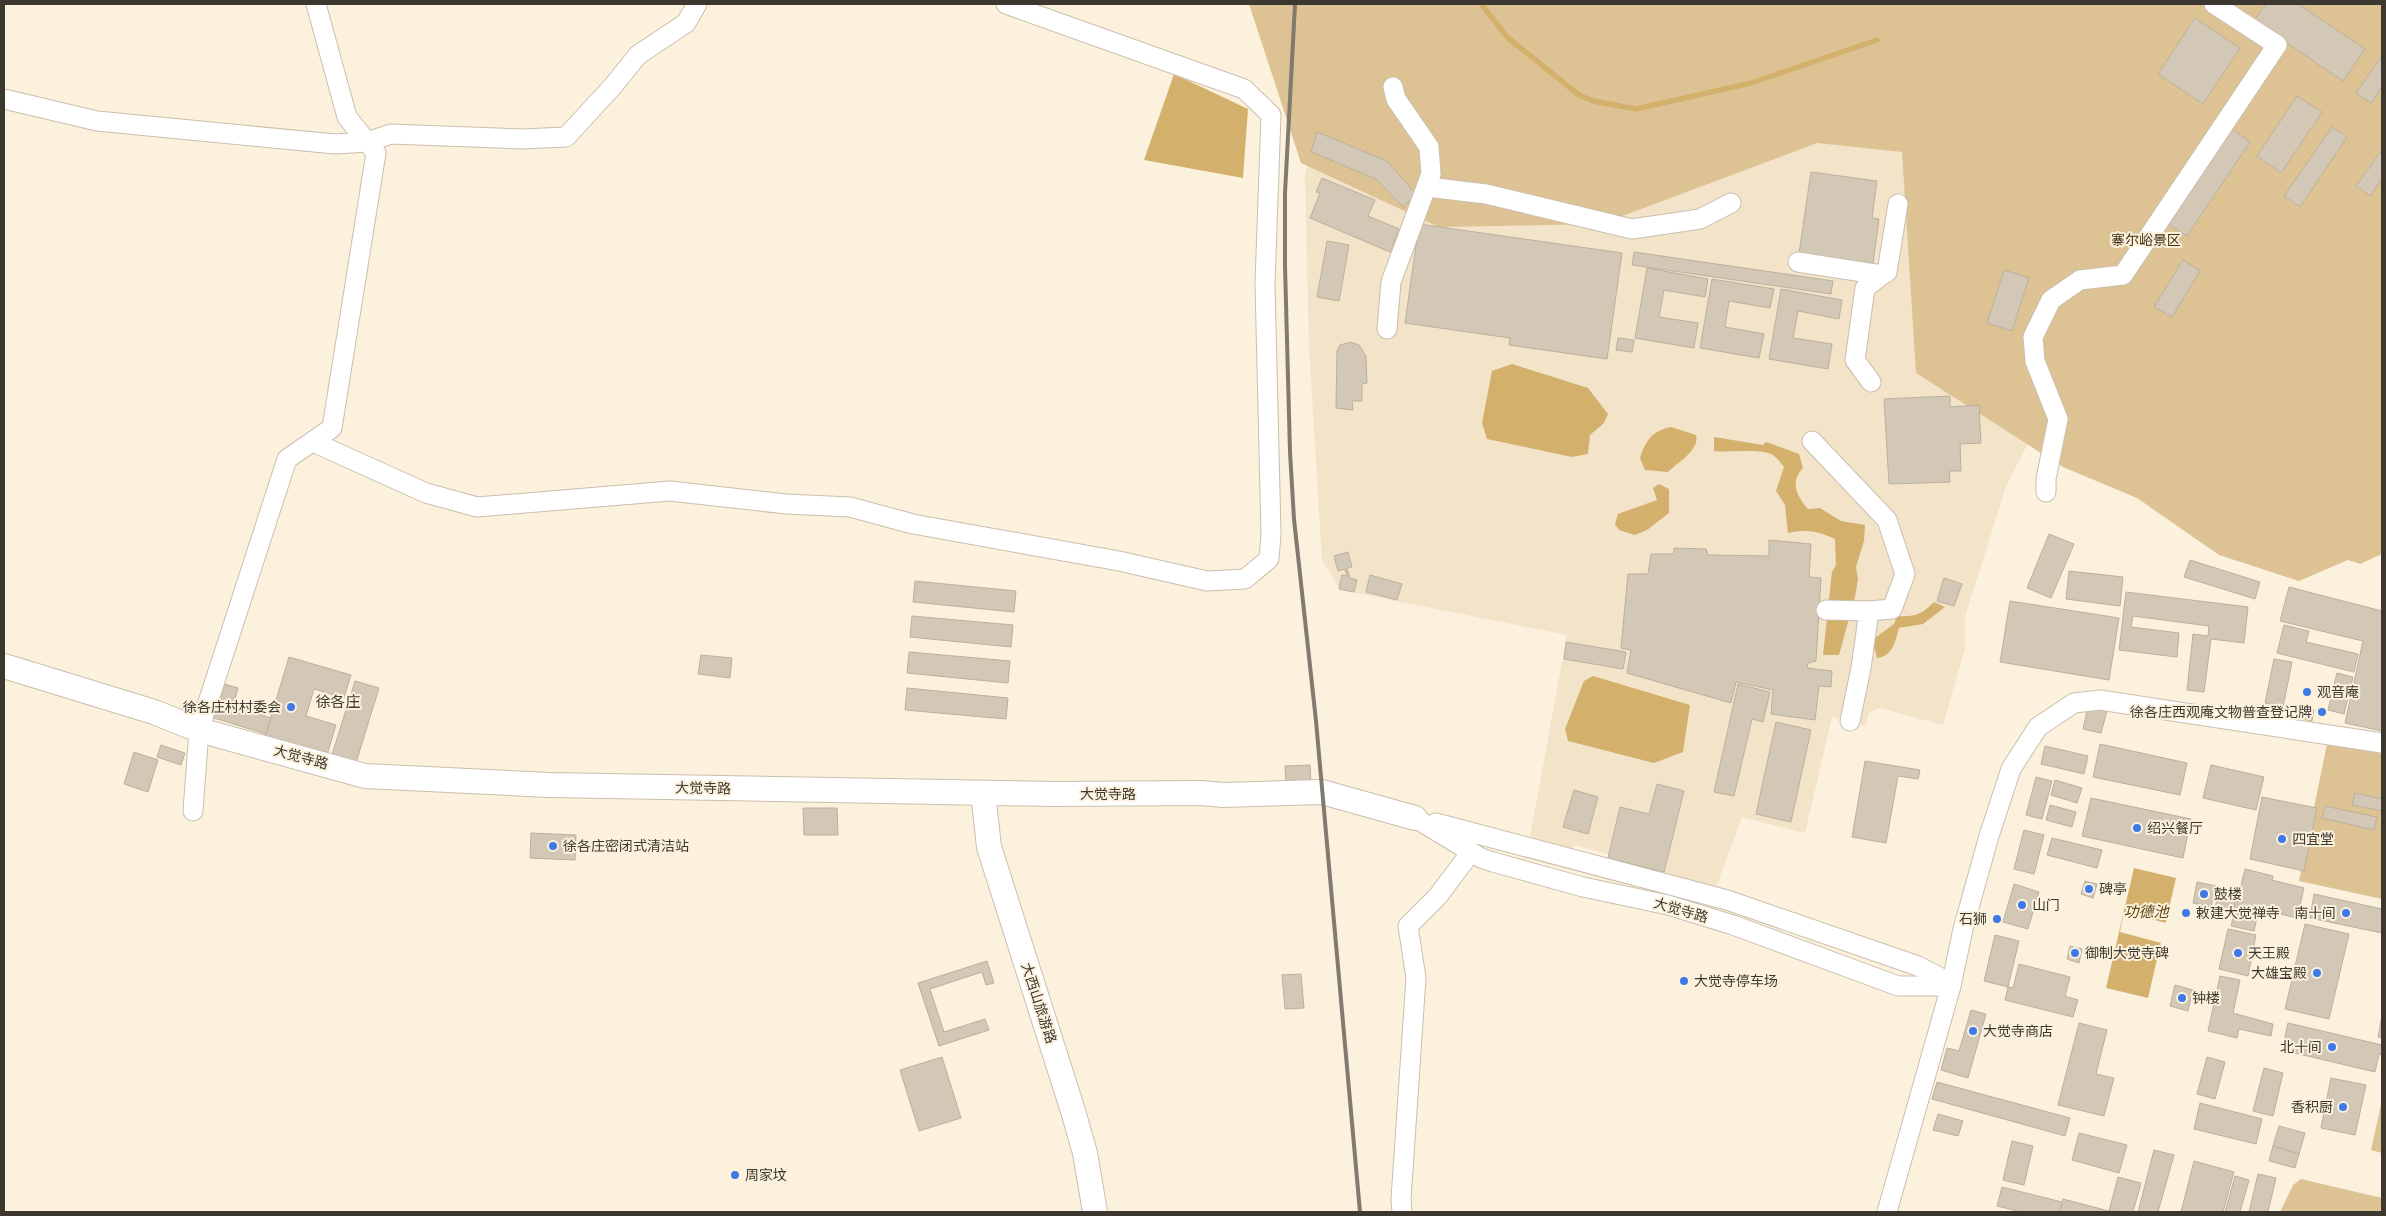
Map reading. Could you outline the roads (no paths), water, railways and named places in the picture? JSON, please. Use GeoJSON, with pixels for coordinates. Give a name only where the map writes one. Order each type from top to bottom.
{"type":"FeatureCollection","features":[{"type":"Feature","properties":{"kind":"street"},"geometry":{"type":"LineString","coordinates":[[193,811],[198,730],[287,459],[332,428],[376,153],[347,117],[316,4]]}},
{"type":"Feature","properties":{"kind":"street"},"geometry":{"type":"LineString","coordinates":[[4,99],[97,120],[336,144],[367,142],[390,134],[522,139],[566,136],[613,86],[638,55],[686,23],[697,4]]}},
{"type":"Feature","properties":{"kind":"street"},"geometry":{"type":"LineString","coordinates":[[313,442],[426,493],[477,507],[670,491],[786,504],[850,507],[913,524],[1119,561],[1207,581],[1245,579],[1269,559],[1271,534],[1265,284],[1271,115],[1244,89],[1006,4]]}},
{"type":"Feature","properties":{"kind":"street"},"geometry":{"type":"LineString","coordinates":[[2046,492],[2046,479],[2058,419],[2035,361],[2032,337],[2052,300],[2080,280],[2123,275],[2277,45],[2214,4]]}},
{"type":"Feature","properties":{"kind":"street"},"geometry":{"type":"LineString","coordinates":[[1387,329],[1391,282],[1432,174],[1429,147],[1396,99],[1393,87]]}},
{"type":"Feature","properties":{"kind":"street"},"geometry":{"type":"LineString","coordinates":[[1426,187],[1486,194],[1632,228],[1700,219],[1731,203]]}},
{"type":"Feature","properties":{"kind":"street"},"geometry":{"type":"LineString","coordinates":[[1871,382],[1855,360],[1865,288],[1887,272],[1898,204]]}},
{"type":"Feature","properties":{"kind":"street"},"geometry":{"type":"LineString","coordinates":[[1798,262],[1882,275]]}},
{"type":"Feature","properties":{"kind":"street"},"geometry":{"type":"LineString","coordinates":[[1812,441],[1887,520],[1905,574],[1892,609],[1869,612],[1826,610]]}},
{"type":"Feature","properties":{"kind":"street"},"geometry":{"type":"LineString","coordinates":[[1850,721],[1861,668],[1869,612]]}},
{"type":"Feature","properties":{"kind":"street","name":"大觉寺路"},"geometry":{"type":"LineString","coordinates":[[4,666],[154,712],[198,730],[365,776],[550,785],[983,793],[1200,793],[1224,795],[1322,792],[1416,818],[1516,842],[1728,900],[1909,963],[1939,977],[1951,986]]}},
{"type":"Feature","properties":{"kind":"street"},"geometry":{"type":"LineString","coordinates":[[1887,1212],[1951,986],[1964,929],[2010,769],[2038,727],[2074,703],[2100,700],[2382,743]]}},
{"type":"Feature","properties":{"kind":"street","name":"大西山旅游路"},"geometry":{"type":"LineString","coordinates":[[983,793],[989,847],[1073,1111],[1085,1153],[1095,1212]]}},
{"type":"Feature","properties":{"kind":"street","name":"大觉寺路"},"geometry":{"type":"LineString","coordinates":[[1416,818],[1471,852],[1492,862],[1583,886],[1668,905],[1733,925],[1898,986],[1951,986]]}},
{"type":"Feature","properties":{"kind":"street"},"geometry":{"type":"LineString","coordinates":[[1402,1212],[1401,1199],[1416,978],[1408,926],[1438,896],[1471,852]]}},
{"type":"Feature","properties":{"kind":"water"},"geometry":{"type":"Polygon","coordinates":[[[1174,74],[1248,109],[1243,178],[1144,160],[1174,74]]]}},
{"type":"Feature","properties":{"kind":"water"},"geometry":{"type":"Polygon","coordinates":[[[1512,364],[1588,388],[1608,414],[1604,423],[1590,435],[1588,454],[1572,457],[1487,439],[1482,423],[1492,371],[1512,364]]]}},
{"type":"Feature","properties":{"kind":"water"},"geometry":{"type":"Polygon","coordinates":[[[1671,427],[1696,435],[1695,446],[1692,451],[1668,472],[1645,470],[1640,458],[1647,441],[1659,431],[1671,427]]]}},
{"type":"Feature","properties":{"kind":"water"},"geometry":{"type":"Polygon","coordinates":[[[1714,437],[1763,445],[1766,442],[1799,454],[1803,468],[1797,478],[1796,488],[1800,499],[1808,509],[1820,508],[1841,521],[1865,525],[1864,541],[1856,567],[1858,579],[1855,597],[1839,655],[1823,655],[1832,572],[1836,565],[1835,539],[1812,532],[1788,533],[1785,505],[1776,491],[1783,465],[1773,455],[1767,453],[1714,451],[1714,437]]]}},
{"type":"Feature","properties":{"kind":"water"},"geometry":{"type":"Polygon","coordinates":[[[1659,484],[1669,489],[1669,513],[1647,530],[1635,535],[1619,530],[1615,524],[1618,514],[1657,500],[1653,488],[1659,484]]]}},
{"type":"Feature","properties":{"kind":"water"},"geometry":{"type":"Polygon","coordinates":[[[1934,602],[1945,607],[1923,624],[1899,628],[1893,648],[1887,654],[1877,658],[1872,640],[1894,624],[1897,616],[1917,614],[1934,602]]]}},
{"type":"Feature","properties":{"kind":"water"},"geometry":{"type":"Polygon","coordinates":[[[1593,676],[1690,705],[1683,752],[1654,763],[1568,741],[1565,729],[1584,681],[1593,676]]]}},
{"type":"Feature","properties":{"kind":"water","name":"功德池"},"geometry":{"type":"Polygon","coordinates":[[[2134,868],[2176,878],[2148,998],[2106,988],[2134,868]]]}},
{"type":"Feature","properties":{"kind":"waterway"},"geometry":{"type":"LineString","coordinates":[[1481,4],[1508,38],[1579,95],[1593,101],[1636,109],[1751,83],[1877,40]]}},
{"type":"Feature","properties":{"kind":"railway"},"geometry":{"type":"LineString","coordinates":[[1295,4],[1285,193],[1290,452],[1294,519],[1316,721],[1360,1212]]}},
{"type":"Feature","properties":{"kind":"place","name":"观音庵"},"geometry":{"type":"Point","coordinates":[2307,692]}},
{"type":"Feature","properties":{"kind":"place","name":"徐各庄村村委会"},"geometry":{"type":"Point","coordinates":[291,707]}},
{"type":"Feature","properties":{"kind":"place","name":"徐各庄西观庵文物普查登记牌"},"geometry":{"type":"Point","coordinates":[2322,712]}},
{"type":"Feature","properties":{"kind":"place","name":"绍兴餐厅"},"geometry":{"type":"Point","coordinates":[2137,828]}},
{"type":"Feature","properties":{"kind":"place","name":"四宜堂"},"geometry":{"type":"Point","coordinates":[2282,839]}},
{"type":"Feature","properties":{"kind":"place","name":"徐各庄密闭式清洁站"},"geometry":{"type":"Point","coordinates":[553,846]}},
{"type":"Feature","properties":{"kind":"place","name":"碑亭"},"geometry":{"type":"Point","coordinates":[2089,889]}},
{"type":"Feature","properties":{"kind":"place","name":"鼓楼"},"geometry":{"type":"Point","coordinates":[2204,894]}},
{"type":"Feature","properties":{"kind":"place","name":"山门"},"geometry":{"type":"Point","coordinates":[2022,905]}},
{"type":"Feature","properties":{"kind":"place","name":"敕建大觉禅寺"},"geometry":{"type":"Point","coordinates":[2186,913]}},
{"type":"Feature","properties":{"kind":"place","name":"南十间"},"geometry":{"type":"Point","coordinates":[2346,913]}},
{"type":"Feature","properties":{"kind":"place","name":"石狮"},"geometry":{"type":"Point","coordinates":[1997,919]}},
{"type":"Feature","properties":{"kind":"place","name":"御制大觉寺碑"},"geometry":{"type":"Point","coordinates":[2075,953]}},
{"type":"Feature","properties":{"kind":"place","name":"天王殿"},"geometry":{"type":"Point","coordinates":[2238,953]}},
{"type":"Feature","properties":{"kind":"place","name":"大雄宝殿"},"geometry":{"type":"Point","coordinates":[2317,973]}},
{"type":"Feature","properties":{"kind":"place","name":"大觉寺停车场"},"geometry":{"type":"Point","coordinates":[1684,981]}},
{"type":"Feature","properties":{"kind":"place","name":"钟楼"},"geometry":{"type":"Point","coordinates":[2182,998]}},
{"type":"Feature","properties":{"kind":"place","name":"大觉寺商店"},"geometry":{"type":"Point","coordinates":[1973,1031]}},
{"type":"Feature","properties":{"kind":"place","name":"北十间"},"geometry":{"type":"Point","coordinates":[2332,1047]}},
{"type":"Feature","properties":{"kind":"place","name":"香积厨"},"geometry":{"type":"Point","coordinates":[2343,1107]}},
{"type":"Feature","properties":{"kind":"place","name":"周家坟"},"geometry":{"type":"Point","coordinates":[735,1175]}},
{"type":"Feature","properties":{"kind":"district","name":"徐各庄"},"geometry":{"type":"Point","coordinates":[338,702]}},
{"type":"Feature","properties":{"kind":"park label","name":"寨尔峪景区"},"geometry":{"type":"Point","coordinates":[2146,240]}}]}
